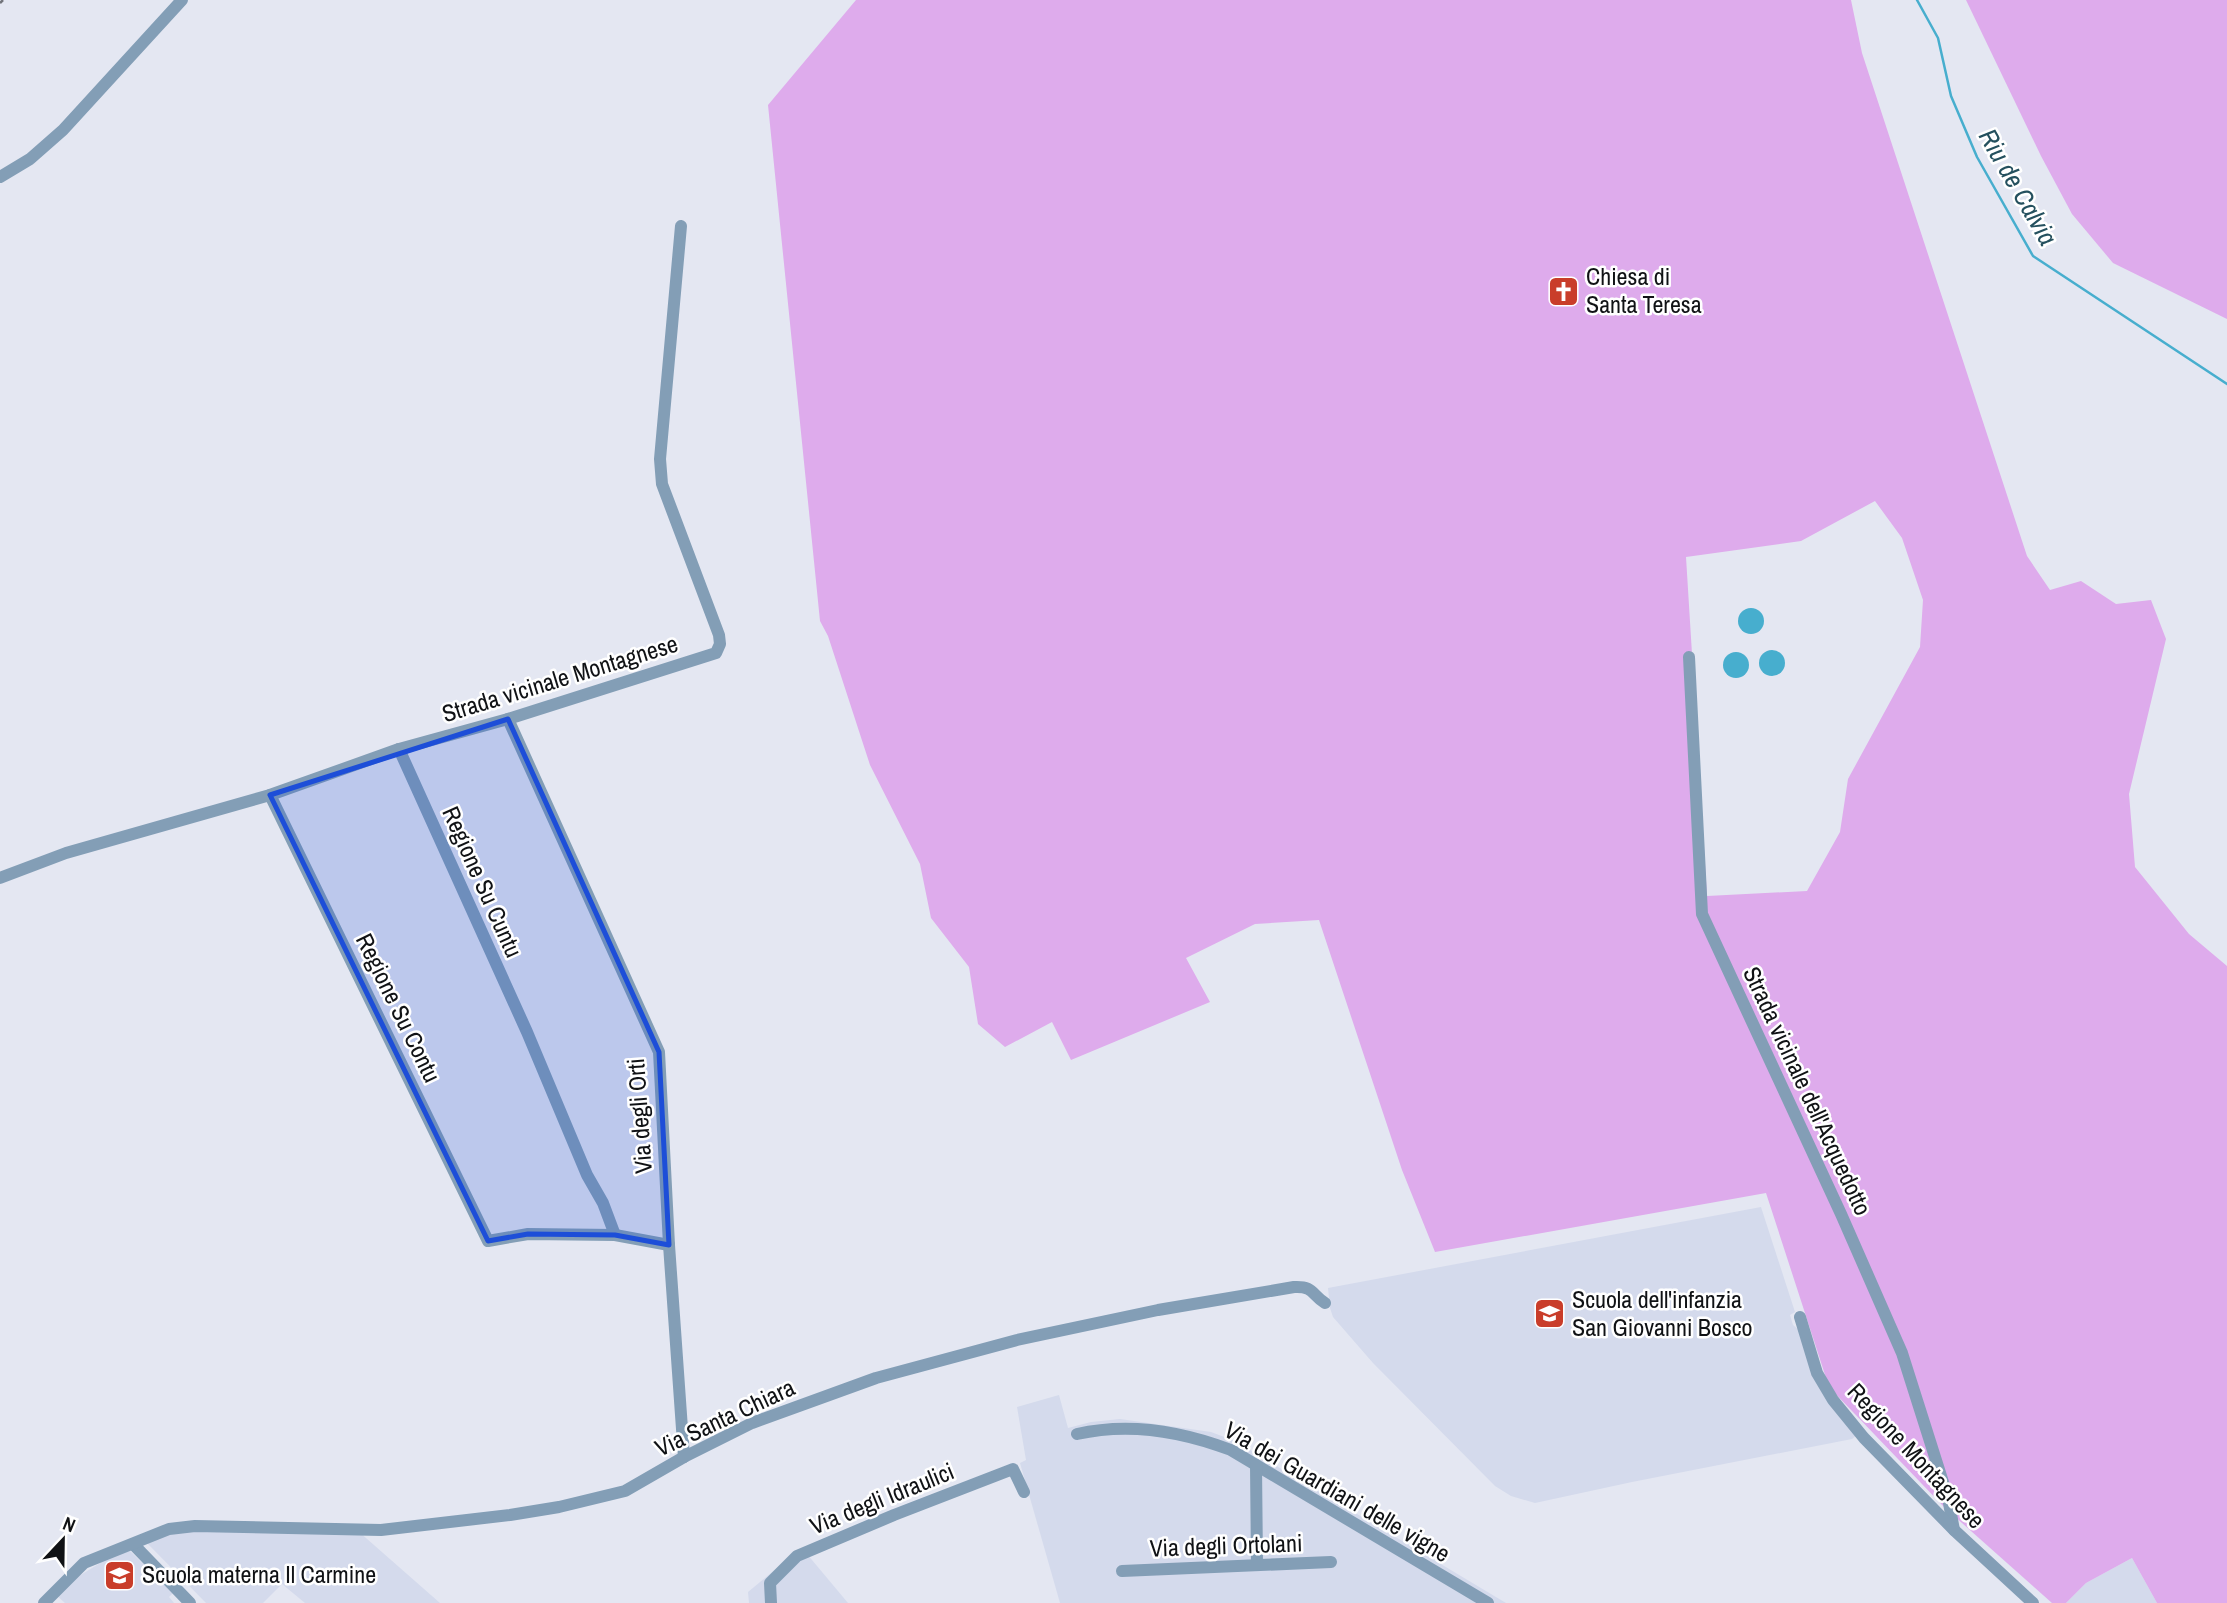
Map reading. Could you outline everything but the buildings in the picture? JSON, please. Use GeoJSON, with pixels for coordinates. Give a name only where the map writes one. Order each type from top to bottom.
{"type":"FeatureCollection","features":[{"type":"Feature","properties":{"kind":"street"},"geometry":{"type":"LineString","coordinates":[[0,177],[30,159],[64,130],[182,0]]}},
{"type":"Feature","properties":{"kind":"street","name":"Strada vicinale Montagnese"},"geometry":{"type":"LineString","coordinates":[[0,878],[66,853],[270,795],[399,749],[508,719],[716,653],[720,644],[713,618],[662,484],[662,429],[681,226]]}},
{"type":"Feature","properties":{"kind":"street","name":"Strada vicinale dell'Acquedotto"},"geometry":{"type":"LineString","coordinates":[[1689,657],[1702,914],[1841,1214],[1902,1353],[1948,1498],[1954,1530]]}},
{"type":"Feature","properties":{"kind":"street","name":"Via degli Orti"},"geometry":{"type":"LineString","coordinates":[[508,719],[659,1052],[684,1457]]}},
{"type":"Feature","properties":{"kind":"street","name":"Regione Su Cuntu"},"geometry":{"type":"LineString","coordinates":[[399,749],[615,1235]]}},
{"type":"Feature","properties":{"kind":"street","name":"Regione Su Contu"},"geometry":{"type":"LineString","coordinates":[[270,795],[488,1241],[528,1234],[615,1235]]}},
{"type":"Feature","properties":{"kind":"street"},"geometry":{"type":"LineString","coordinates":[[615,1235],[669,1245]]}},
{"type":"Feature","properties":{"kind":"street","name":"Via Santa Chiara"},"geometry":{"type":"LineString","coordinates":[[44,1603],[84,1563],[169,1529],[195,1526],[381,1530],[559,1507],[625,1492],[684,1457],[752,1423],[818,1398],[876,1378],[1017,1340],[1158,1310],[1294,1287],[1306,1286],[1325,1303]]}},
{"type":"Feature","properties":{"kind":"street","name":"Regione Montagnese"},"geometry":{"type":"LineString","coordinates":[[1800,1317],[1817,1373],[1832,1400],[1864,1438],[1954,1530],[2033,1603]]}},
{"type":"Feature","properties":{"kind":"street","name":"Via dei Guardiani delle vigne"},"geometry":{"type":"LineString","coordinates":[[1077,1434],[1103,1429],[1161,1431],[1206,1440],[1231,1450],[1488,1603]]}},
{"type":"Feature","properties":{"kind":"street"},"geometry":{"type":"LineString","coordinates":[[1256,1465],[1257,1565]]}},
{"type":"Feature","properties":{"kind":"street","name":"Via degli Idraulici"},"geometry":{"type":"LineString","coordinates":[[771,1603],[770,1583],[797,1556],[1013,1469],[1024,1492]]}},
{"type":"Feature","properties":{"kind":"street"},"geometry":{"type":"LineString","coordinates":[[133,1544],[190,1603]]}},
{"type":"Feature","properties":{"kind":"street","name":"Via degli Ortolani"},"geometry":{"type":"LineString","coordinates":[[1122,1571],[1331,1562]]}},
{"type":"Feature","properties":{"kind":"highlighted area"},"geometry":{"type":"Polygon","coordinates":[[[508,719],[659,1052],[669,1245],[615,1235],[528,1234],[488,1241],[270,795],[508,719]]]}},
{"type":"Feature","properties":{"kind":"shaded area"},"geometry":{"type":"Polygon","coordinates":[[[856,0],[1851,0],[1862,53],[2027,556],[2050,590],[2081,581],[2116,604],[2151,600],[2166,639],[2129,794],[2135,867],[2189,934],[2227,966],[2227,1603],[2157,1603],[2132,1558],[2086,1583],[2066,1603],[2052,1603],[1944,1507],[1829,1387],[1766,1193],[1435,1252],[1402,1170],[1319,920],[1255,924],[1186,958],[1210,1002],[1071,1060],[1052,1022],[1005,1047],[978,1024],[969,967],[931,918],[920,864],[870,765],[828,636],[820,621],[768,105],[856,0]],[[1875,501],[1801,541],[1686,557],[1707,896],[1807,891],[1840,832],[1848,779],[1920,647],[1923,600],[1902,538],[1875,501]]]}},
{"type":"Feature","properties":{"kind":"shaded area"},"geometry":{"type":"Polygon","coordinates":[[[1966,0],[2227,0],[2227,319],[2113,263],[2072,214],[1966,0]]]}},
{"type":"Feature","properties":{"kind":"shaded area"},"geometry":{"type":"Polygon","coordinates":[[[1761,1207],[1795,1312],[1790,1315],[1793,1325],[1799,1330],[1857,1435],[1852,1439],[1535,1503],[1511,1496],[1495,1486],[1373,1363],[1333,1317],[1330,1308],[1328,1288],[1761,1207]]]}},
{"type":"Feature","properties":{"kind":"shaded area"},"geometry":{"type":"Polygon","coordinates":[[[1059,1395],[1068,1428],[1120,1419],[1211,1432],[1235,1441],[1506,1603],[1060,1603],[1020,1463],[1026,1460],[1017,1407],[1059,1395]]]}},
{"type":"Feature","properties":{"kind":"shaded area"},"geometry":{"type":"Polygon","coordinates":[[[177,1531],[358,1531],[440,1603],[305,1603],[282,1584],[263,1603],[206,1603],[147,1543],[177,1531]]]}},
{"type":"Feature","properties":{"kind":"shaded area","name":"Scuola materna Il Carmine"},"geometry":{"type":"Polygon","coordinates":[[[130,1551],[173,1593],[169,1597],[174,1603],[65,1603],[53,1592],[110,1557],[130,1551]]]}},
{"type":"Feature","properties":{"kind":"shaded area"},"geometry":{"type":"Polygon","coordinates":[[[795,1553],[807,1554],[848,1603],[749,1603],[748,1592],[795,1553]]]}},
{"type":"Feature","properties":{"kind":"shaded area"},"geometry":{"type":"Polygon","coordinates":[[[2132,1558],[2157,1603],[2066,1603],[2086,1583],[2132,1558]]]}},
{"type":"Feature","properties":{"kind":"water"},"geometry":{"type":"Polygon","coordinates":[[[1751,608],[1760,612],[1764,621],[1760,630],[1751,634],[1742,630],[1738,621],[1742,612],[1751,608]]]}},
{"type":"Feature","properties":{"kind":"water"},"geometry":{"type":"Polygon","coordinates":[[[1772,650],[1781,654],[1785,663],[1781,672],[1772,676],[1763,672],[1759,663],[1763,654],[1772,650]]]}},
{"type":"Feature","properties":{"kind":"water"},"geometry":{"type":"Polygon","coordinates":[[[1736,652],[1745,656],[1749,665],[1745,674],[1736,678],[1727,674],[1723,665],[1727,656],[1736,652]]]}},
{"type":"Feature","properties":{"kind":"waterway","name":"Riu de Calvia"},"geometry":{"type":"LineString","coordinates":[[1917,0],[1938,38],[1951,96],[1977,157],[2033,256],[2227,384]]}},
{"type":"Feature","properties":{"kind":"railway"},"geometry":{"type":"LineString","coordinates":[[0,3],[3,0]]}},
{"type":"Feature","properties":{"kind":"place","name":"Chiesa di Santa Teresa"},"geometry":{"type":"Point","coordinates":[1563,291]}},
{"type":"Feature","properties":{"kind":"place","name":"Scuola dell'infanzia San Giovanni Bosco"},"geometry":{"type":"Point","coordinates":[1549,1314]}},
{"type":"Feature","properties":{"kind":"place","name":"Scuola materna Il Carmine"},"geometry":{"type":"Point","coordinates":[119,1575]}}]}
